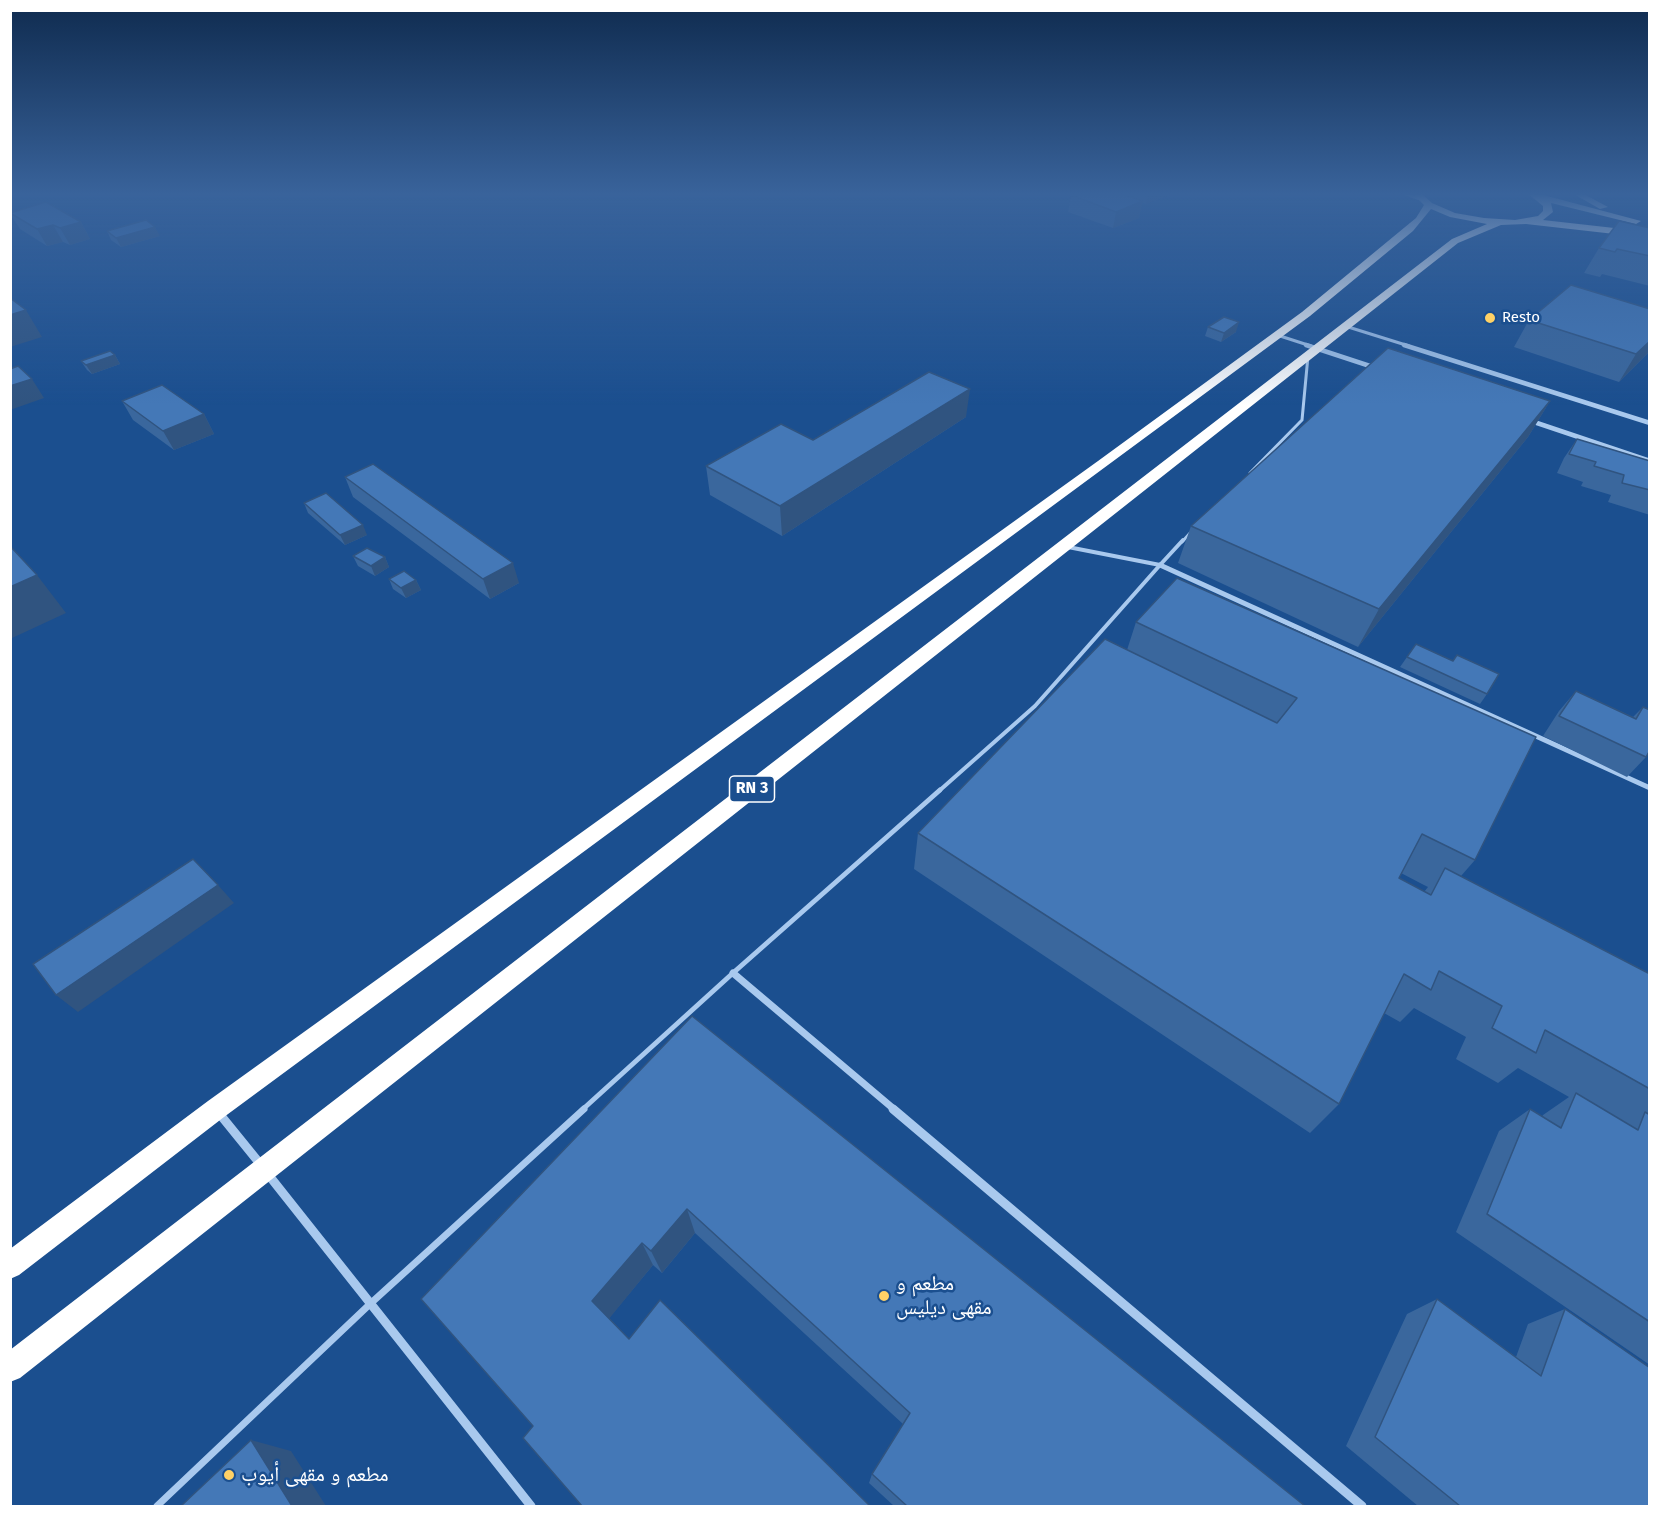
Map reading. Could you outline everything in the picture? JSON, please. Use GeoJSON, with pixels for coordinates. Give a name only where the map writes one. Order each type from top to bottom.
{"type":"FeatureCollection","features":[{"type":"Feature","properties":{"kind":"highway"},"geometry":{"type":"LineString","coordinates":[[10,1266],[216,1109],[1277,335],[1366,264]]}},
{"type":"Feature","properties":{"kind":"highway","name":"RN 3"},"geometry":{"type":"LineString","coordinates":[[10,1368],[1426,264]]}},
{"type":"Feature","properties":{"kind":"street"},"geometry":{"type":"LineString","coordinates":[[1345,326],[1650,423]]}},
{"type":"Feature","properties":{"kind":"street"},"geometry":{"type":"LineString","coordinates":[[1277,335],[1313,352],[1384,371]]}},
{"type":"Feature","properties":{"kind":"street"},"geometry":{"type":"LineString","coordinates":[[1528,420],[1650,461]]}},
{"type":"Feature","properties":{"kind":"street"},"geometry":{"type":"LineString","coordinates":[[1160,565],[1650,788]]}},
{"type":"Feature","properties":{"kind":"street"},"geometry":{"type":"LineString","coordinates":[[733,973],[1362,1506]]}},
{"type":"Feature","properties":{"kind":"street"},"geometry":{"type":"LineString","coordinates":[[216,1109],[531,1506]]}},
{"type":"Feature","properties":{"kind":"lane"},"geometry":{"type":"LineString","coordinates":[[1243,480],[1302,420],[1313,352]]}},
{"type":"Feature","properties":{"kind":"lane"},"geometry":{"type":"LineString","coordinates":[[157,1506],[370,1304],[733,973],[1035,706],[1193,531]]}},
{"type":"Feature","properties":{"kind":"lane"},"geometry":{"type":"LineString","coordinates":[[1064,546],[1160,565]]}},
{"type":"Feature","properties":{"kind":"building"},"geometry":{"type":"Polygon","coordinates":[[[1571,285],[1650,309],[1650,341],[1636,354],[1529,320],[1571,285]]]}},
{"type":"Feature","properties":{"kind":"building"},"geometry":{"type":"Polygon","coordinates":[[[10,298],[26,310],[10,315],[10,298]]]}},
{"type":"Feature","properties":{"kind":"building"},"geometry":{"type":"Polygon","coordinates":[[[1224,317],[1239,322],[1224,333],[1208,327],[1224,317]]]}},
{"type":"Feature","properties":{"kind":"building"},"geometry":{"type":"Polygon","coordinates":[[[1388,348],[1550,401],[1379,609],[1191,526],[1388,348]]]}},
{"type":"Feature","properties":{"kind":"building"},"geometry":{"type":"Polygon","coordinates":[[[110,351],[115,355],[86,365],[81,361],[110,351]]]}},
{"type":"Feature","properties":{"kind":"building"},"geometry":{"type":"Polygon","coordinates":[[[18,366],[32,379],[10,386],[10,369],[18,366]]]}},
{"type":"Feature","properties":{"kind":"building"},"geometry":{"type":"Polygon","coordinates":[[[929,372],[970,389],[780,506],[706,466],[781,424],[813,440],[929,372]]]}},
{"type":"Feature","properties":{"kind":"building"},"geometry":{"type":"Polygon","coordinates":[[[162,385],[204,414],[163,431],[122,401],[162,385]]]}},
{"type":"Feature","properties":{"kind":"building"},"geometry":{"type":"Polygon","coordinates":[[[1577,439],[1650,461],[1650,490],[1622,483],[1624,475],[1594,466],[1596,462],[1569,454],[1577,439]]]}},
{"type":"Feature","properties":{"kind":"building"},"geometry":{"type":"Polygon","coordinates":[[[373,464],[513,563],[483,579],[345,477],[373,464]]]}},
{"type":"Feature","properties":{"kind":"building"},"geometry":{"type":"Polygon","coordinates":[[[326,493],[363,525],[340,535],[304,503],[326,493]]]}},
{"type":"Feature","properties":{"kind":"building"},"geometry":{"type":"Polygon","coordinates":[[[10,546],[37,575],[10,587],[10,546]]]}},
{"type":"Feature","properties":{"kind":"building"},"geometry":{"type":"Polygon","coordinates":[[[367,548],[385,557],[371,566],[353,556],[367,548]]]}},
{"type":"Feature","properties":{"kind":"building"},"geometry":{"type":"Polygon","coordinates":[[[404,571],[416,580],[401,588],[389,579],[404,571]]]}},
{"type":"Feature","properties":{"kind":"building"},"geometry":{"type":"Polygon","coordinates":[[[1177,578],[1536,737],[1475,860],[1422,834],[1399,878],[1431,895],[1445,868],[1650,974],[1650,1089],[1545,1030],[1536,1053],[1492,1028],[1502,1006],[1439,971],[1431,990],[1404,974],[1339,1104],[918,833],[1105,639],[1277,723],[1297,698],[1136,622],[1177,578]]]}},
{"type":"Feature","properties":{"kind":"building"},"geometry":{"type":"Polygon","coordinates":[[[1416,644],[1453,661],[1457,655],[1499,674],[1487,694],[1407,657],[1416,644]]]}},
{"type":"Feature","properties":{"kind":"building"},"geometry":{"type":"Polygon","coordinates":[[[1576,691],[1636,719],[1643,707],[1650,710],[1650,750],[1646,757],[1559,716],[1576,691]]]}},
{"type":"Feature","properties":{"kind":"building"},"geometry":{"type":"Polygon","coordinates":[[[193,859],[218,885],[56,995],[33,964],[193,859]]]}},
{"type":"Feature","properties":{"kind":"building","name":"مطعم و مقهى ديليس"},"geometry":{"type":"Polygon","coordinates":[[[692,1016],[1305,1506],[907,1506],[872,1474],[910,1413],[687,1209],[651,1251],[642,1243],[592,1301],[629,1339],[660,1300],[870,1506],[582,1506],[523,1438],[533,1426],[421,1299],[692,1016]]]}},
{"type":"Feature","properties":{"kind":"building"},"geometry":{"type":"Polygon","coordinates":[[[1576,1093],[1638,1130],[1645,1112],[1650,1115],[1650,1322],[1487,1214],[1530,1109],[1561,1128],[1576,1093]]]}},
{"type":"Feature","properties":{"kind":"building"},"geometry":{"type":"Polygon","coordinates":[[[1437,1299],[1541,1376],[1565,1309],[1650,1368],[1650,1506],[1460,1506],[1375,1437],[1437,1299]]]}},
{"type":"Feature","properties":{"kind":"building"},"geometry":{"type":"Polygon","coordinates":[[[251,1440],[292,1506],[181,1506],[251,1440]]]}},
{"type":"Feature","properties":{"kind":"place","name":"Resto"},"geometry":{"type":"Point","coordinates":[1490,318]}},
{"type":"Feature","properties":{"kind":"place","name":"مطعم و مقهى ديليس"},"geometry":{"type":"Point","coordinates":[884,1296]}},
{"type":"Feature","properties":{"kind":"place","name":"مطعم و مقهى أيوب"},"geometry":{"type":"Point","coordinates":[229,1475]}}]}
